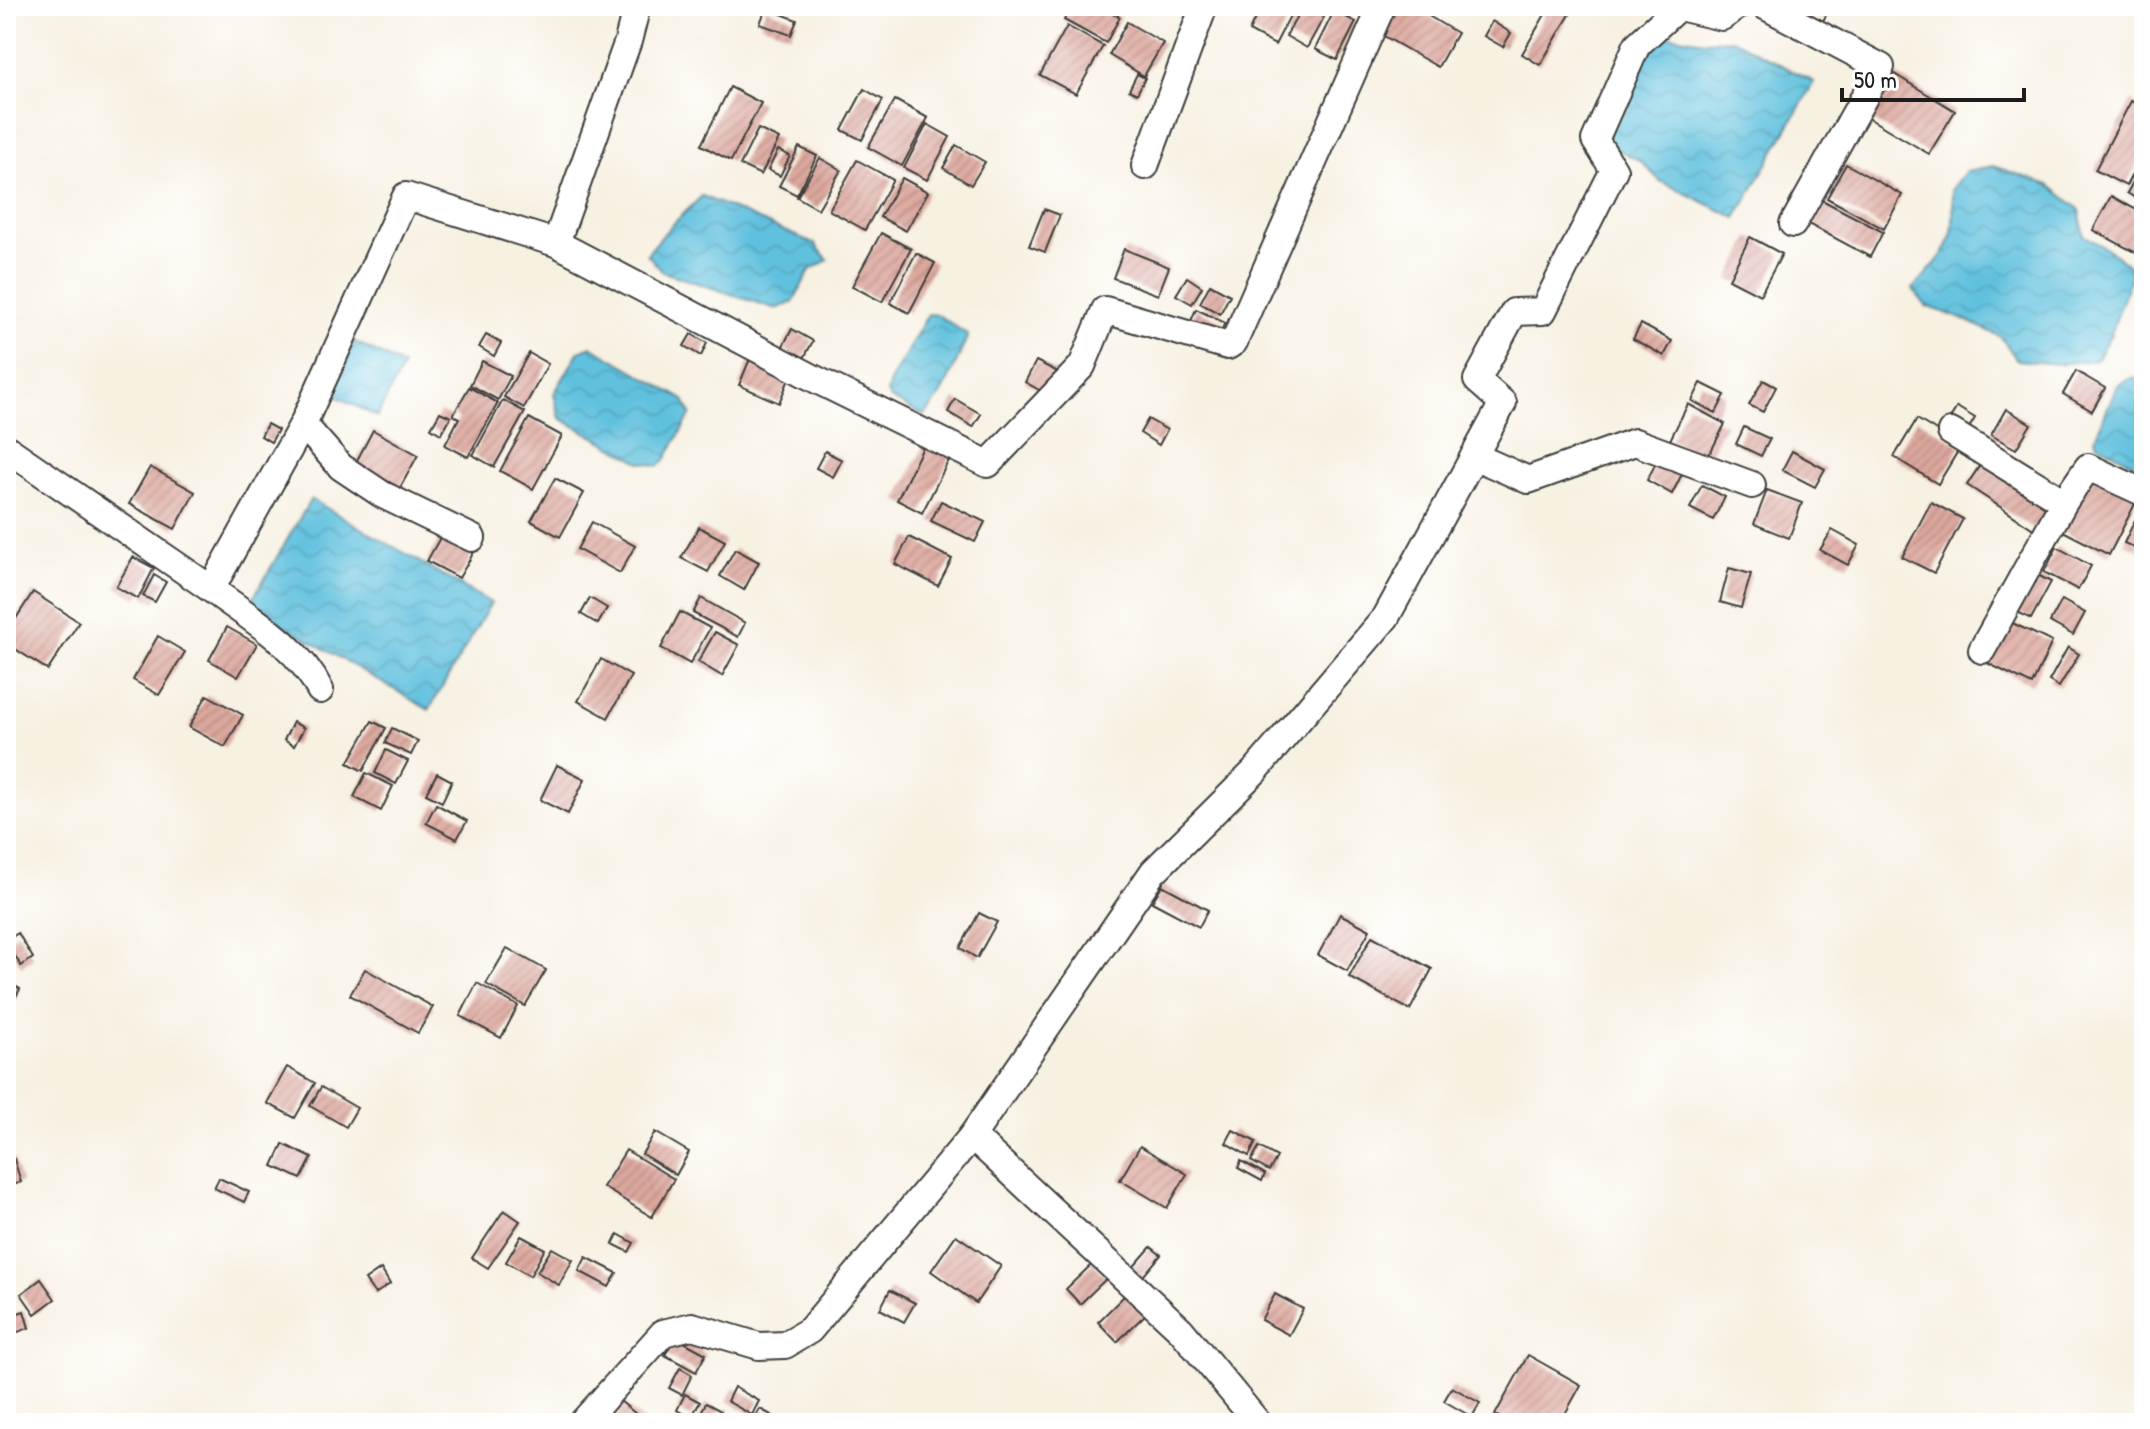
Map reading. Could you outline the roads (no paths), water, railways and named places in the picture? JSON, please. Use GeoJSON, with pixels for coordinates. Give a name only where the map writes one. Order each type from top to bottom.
{"type":"FeatureCollection","features":[{"type":"Feature","properties":{"kind":"street"},"geometry":{"type":"LineString","coordinates":[[556,243],[628,41],[637,6]]}},
{"type":"Feature","properties":{"kind":"street"},"geometry":{"type":"LineString","coordinates":[[1145,166],[1204,6]]}},
{"type":"Feature","properties":{"kind":"street"},"geometry":{"type":"LineString","coordinates":[[211,589],[303,424],[406,196],[556,243],[817,380],[988,464],[1082,366],[1105,310],[1228,346],[1234,342],[1382,6]]}},
{"type":"Feature","properties":{"kind":"street"},"geometry":{"type":"LineString","coordinates":[[582,1423],[663,1333],[692,1326],[759,1346],[785,1345],[810,1330],[972,1136],[1153,872],[1255,771],[1386,617],[1503,403],[1477,380],[1514,312],[1543,311],[1614,170],[1595,140],[1637,45],[1677,7],[1722,17],[1738,6]]}},
{"type":"Feature","properties":{"kind":"street"},"geometry":{"type":"LineString","coordinates":[[1765,6],[1881,67],[1793,224]]}},
{"type":"Feature","properties":{"kind":"street"},"geometry":{"type":"LineString","coordinates":[[303,424],[341,467],[383,495],[472,538]]}},
{"type":"Feature","properties":{"kind":"street"},"geometry":{"type":"LineString","coordinates":[[1951,432],[2064,502]]}},
{"type":"Feature","properties":{"kind":"street"},"geometry":{"type":"LineString","coordinates":[[1474,456],[1528,480],[1635,442],[1752,485]]}},
{"type":"Feature","properties":{"kind":"street"},"geometry":{"type":"LineString","coordinates":[[6,448],[211,589],[290,648],[309,669],[320,690]]}},
{"type":"Feature","properties":{"kind":"street"},"geometry":{"type":"LineString","coordinates":[[1982,650],[2064,502],[2088,467],[2144,493]]}},
{"type":"Feature","properties":{"kind":"street"},"geometry":{"type":"LineString","coordinates":[[972,1136],[1181,1330],[1258,1423]]}},
{"type":"Feature","properties":{"kind":"water"},"geometry":{"type":"Polygon","coordinates":[[[1667,35],[1705,41],[1732,39],[1814,82],[1736,218],[1660,181],[1639,160],[1610,146],[1608,125],[1652,41],[1667,35]]]}},
{"type":"Feature","properties":{"kind":"water"},"geometry":{"type":"Polygon","coordinates":[[[1993,166],[2049,185],[2079,209],[2084,235],[2117,255],[2133,271],[2111,334],[2096,360],[2058,364],[2017,360],[2001,337],[1926,306],[1913,289],[1942,255],[1952,235],[1952,189],[1966,171],[1993,166]]]}},
{"type":"Feature","properties":{"kind":"water"},"geometry":{"type":"Polygon","coordinates":[[[702,196],[815,244],[828,260],[810,270],[793,302],[776,309],[663,272],[647,254],[702,196]]]}},
{"type":"Feature","properties":{"kind":"water"},"geometry":{"type":"Polygon","coordinates":[[[928,314],[938,315],[968,335],[944,388],[924,416],[890,398],[887,393],[890,382],[928,314]]]}},
{"type":"Feature","properties":{"kind":"water"},"geometry":{"type":"Polygon","coordinates":[[[354,341],[403,366],[377,417],[328,392],[354,341]]]}},
{"type":"Feature","properties":{"kind":"water"},"geometry":{"type":"Polygon","coordinates":[[[591,346],[684,400],[691,414],[659,466],[640,462],[560,418],[554,394],[579,351],[591,346]]]}},
{"type":"Feature","properties":{"kind":"water"},"geometry":{"type":"Polygon","coordinates":[[[2133,377],[2144,382],[2144,469],[2097,444],[2095,438],[2117,385],[2133,377]]]}},
{"type":"Feature","properties":{"kind":"water"},"geometry":{"type":"Polygon","coordinates":[[[311,499],[491,603],[429,710],[249,605],[311,499]]]}}]}
